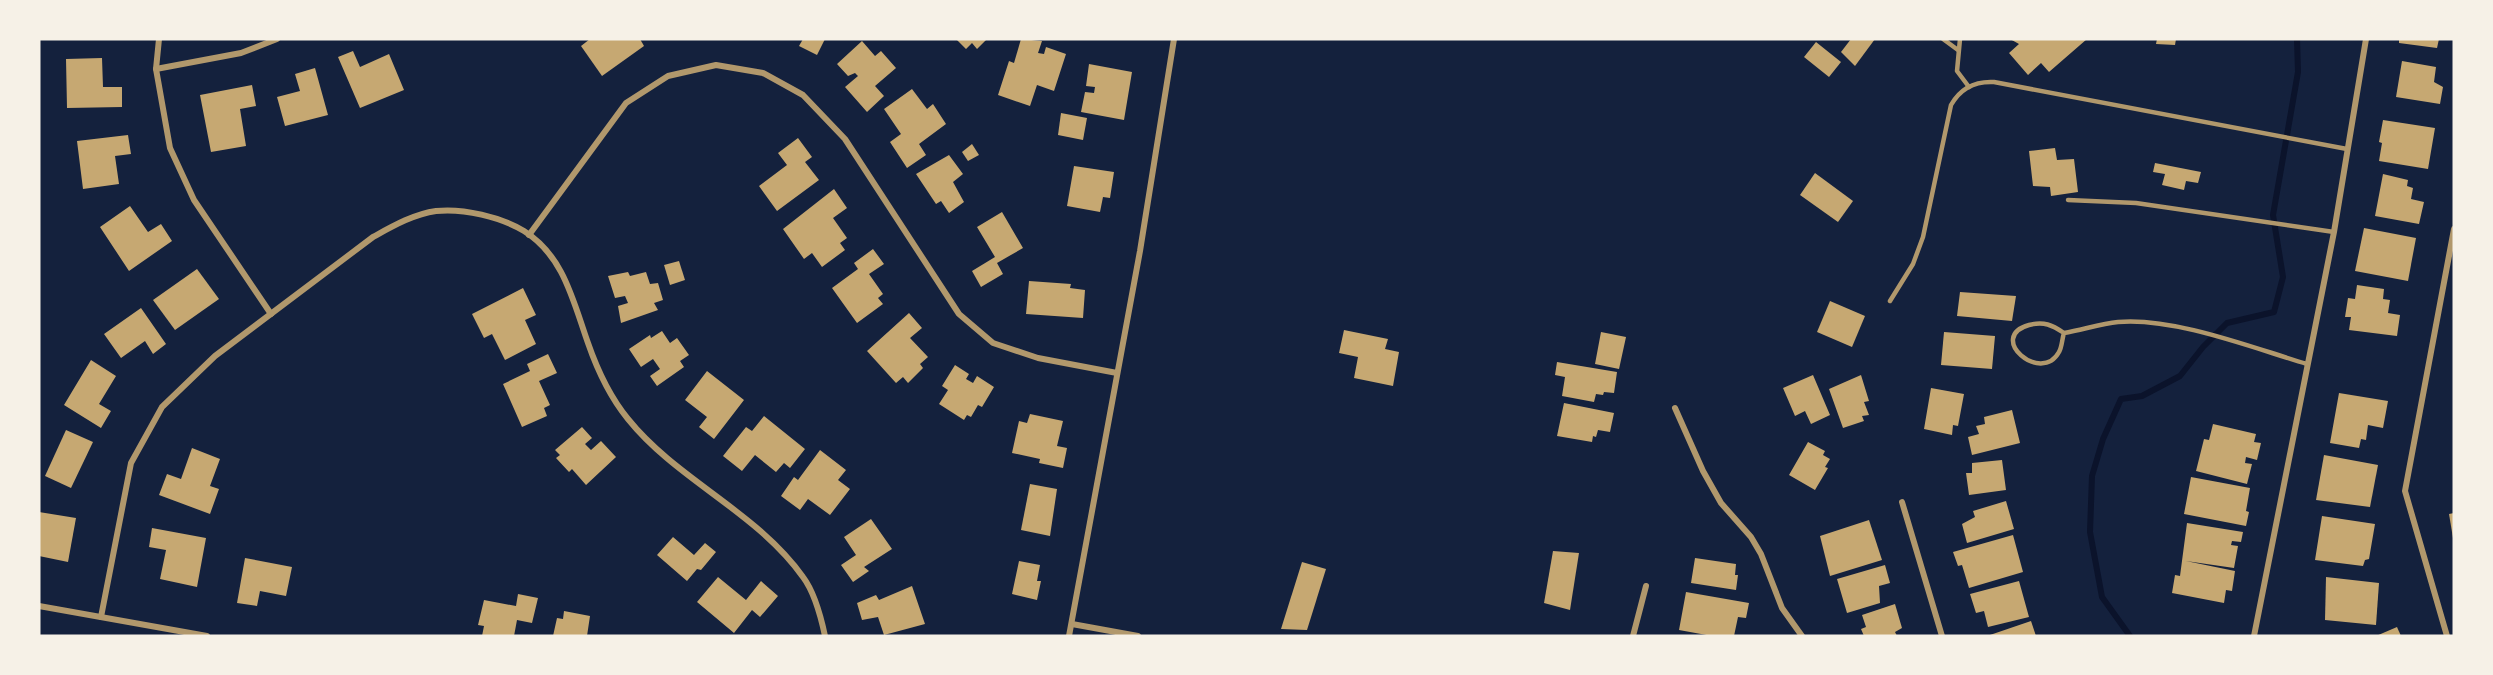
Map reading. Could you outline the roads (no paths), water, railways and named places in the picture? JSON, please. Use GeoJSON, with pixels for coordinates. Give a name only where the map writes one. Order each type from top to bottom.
{"type":"FeatureCollection","features":[{"type":"Feature","properties":{"kind":"street"},"geometry":{"type":"LineString","coordinates":[[159,39],[156,69],[170,148],[194,200],[271,314]]}},
{"type":"Feature","properties":{"kind":"street"},"geometry":{"type":"LineString","coordinates":[[156,69],[241,53],[277,39]]}},
{"type":"Feature","properties":{"kind":"street"},"geometry":{"type":"LineString","coordinates":[[1070,636],[1140,251],[1174,39]]}},
{"type":"Feature","properties":{"kind":"street"},"geometry":{"type":"LineString","coordinates":[[2254,636],[2334,232],[2366,39]]}},
{"type":"Feature","properties":{"kind":"street"},"geometry":{"type":"LineString","coordinates":[[529,235],[626,103],[668,76],[717,65],[763,73],[803,95],[845,140],[959,314],[993,343],[1038,358],[1117,373]]}},
{"type":"Feature","properties":{"kind":"street"},"geometry":{"type":"LineString","coordinates":[[101,617],[131,463],[162,407],[215,356],[374,237],[400,222],[436,211],[464,213],[502,221],[529,235],[542,245],[562,272],[576,303],[587,342],[602,378],[628,418],[652,444],[783,552],[805,578],[822,618],[825,636]]}},
{"type":"Feature","properties":{"kind":"street"},"geometry":{"type":"LineString","coordinates":[[2447,636],[2405,491],[2454,229]]}},
{"type":"Feature","properties":{"kind":"street"},"geometry":{"type":"LineString","coordinates":[[1675,408],[1703,471],[1721,503],[1751,537],[1761,554],[1782,608],[1802,636]]}},
{"type":"Feature","properties":{"kind":"street"},"geometry":{"type":"LineString","coordinates":[[1902,502],[1942,636]]}},
{"type":"Feature","properties":{"kind":"street"},"geometry":{"type":"LineString","coordinates":[[1633,636],[1646,586]]}},
{"type":"Feature","properties":{"kind":"street"},"geometry":{"type":"LineString","coordinates":[[39,606],[207,636]]}},
{"type":"Feature","properties":{"kind":"street"},"geometry":{"type":"LineString","coordinates":[[1072,624],[1138,636]]}},
{"type":"Feature","properties":{"kind":"lane"},"geometry":{"type":"LineString","coordinates":[[1943,39],[1958,50]]}},
{"type":"Feature","properties":{"kind":"lane"},"geometry":{"type":"LineString","coordinates":[[1960,39],[1957,71],[1969,87]]}},
{"type":"Feature","properties":{"kind":"lane"},"geometry":{"type":"LineString","coordinates":[[1890,301],[1913,264],[1923,237],[1950,105],[1955,97],[1969,87],[1985,81],[2348,148]]}},
{"type":"Feature","properties":{"kind":"lane"},"geometry":{"type":"LineString","coordinates":[[2068,200],[2136,203],[2334,232]]}},
{"type":"Feature","properties":{"kind":"lane"},"geometry":{"type":"LineString","coordinates":[[2064,333],[2058,353],[2049,361],[2037,362],[2022,358],[2015,351],[2013,343],[2015,334],[2024,326],[2036,323],[2050,324],[2064,333],[2118,322],[2198,331],[2307,364]]}},
{"type":"Feature","properties":{"kind":"waterway"},"geometry":{"type":"LineString","coordinates":[[2130,636],[2102,597],[2090,532],[2092,476],[2103,439],[2121,399],[2142,396],[2180,376],[2203,347],[2227,323],[2274,312],[2283,277],[2273,215],[2298,72],[2297,39]]}}]}
